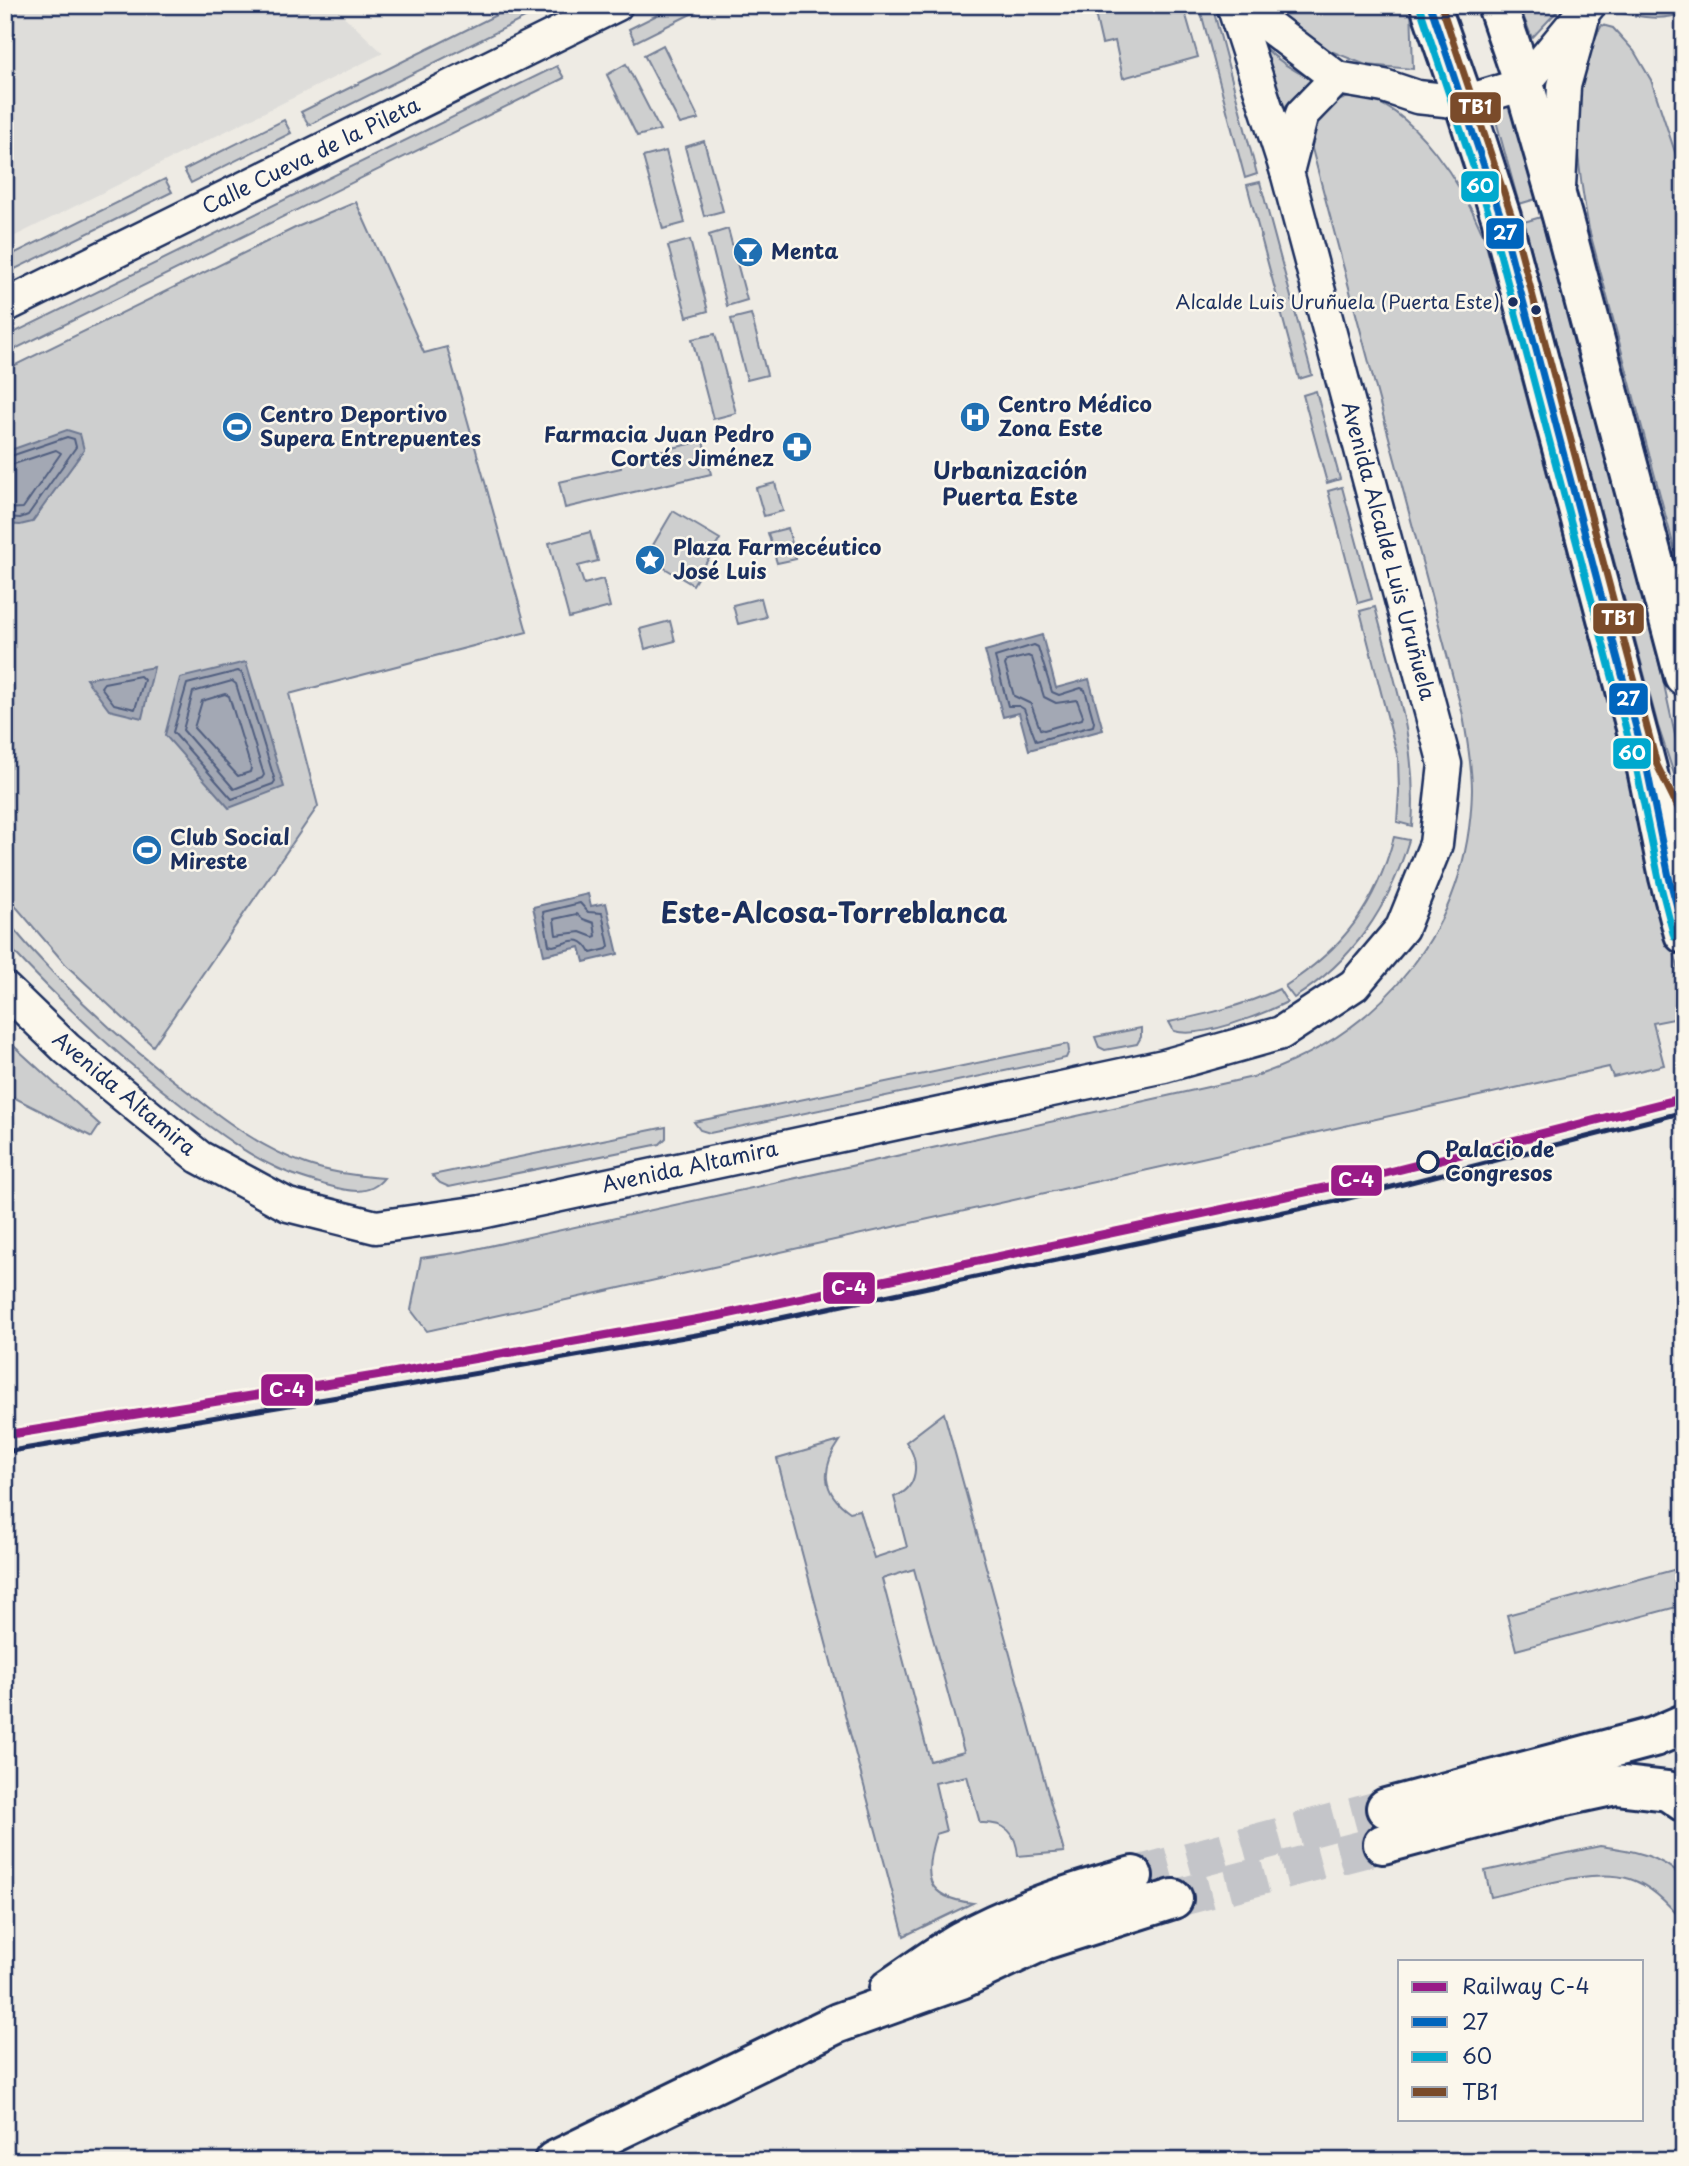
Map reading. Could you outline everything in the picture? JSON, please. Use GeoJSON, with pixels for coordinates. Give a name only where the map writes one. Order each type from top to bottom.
{"type":"FeatureCollection","features":[{"type":"Feature","properties":{"kind":"main road"},"geometry":{"type":"LineString","coordinates":[[1430,5],[1501,217],[1643,756],[1684,934]]}},
{"type":"Feature","properties":{"kind":"main road"},"geometry":{"type":"LineString","coordinates":[[1497,5],[1524,84],[1559,203],[1684,676]]}},
{"type":"Feature","properties":{"kind":"main road"},"geometry":{"type":"LineString","coordinates":[[1684,1724],[1654,1737],[1385,1826],[1556,1798],[1616,1785],[1668,1791],[1684,1802]]}},
{"type":"Feature","properties":{"kind":"main road"},"geometry":{"type":"LineString","coordinates":[[838,2023],[962,1941],[1044,1903],[1133,1876]]}},
{"type":"Feature","properties":{"kind":"main road"},"geometry":{"type":"LineString","coordinates":[[554,2161],[838,2023],[961,1979],[1044,1940],[1173,1899]]}},
{"type":"Feature","properties":{"kind":"street","name":"Calle Cueva de la Pileta"},"geometry":{"type":"LineString","coordinates":[[5,306],[616,5]]}},
{"type":"Feature","properties":{"kind":"street","name":"Avenida Alcalde Luis Uruñuela"},"geometry":{"type":"LineString","coordinates":[[1233,5],[1287,172],[1445,764],[1436,844],[1402,928]]}},
{"type":"Feature","properties":{"kind":"street"},"geometry":{"type":"LineString","coordinates":[[1241,5],[1337,78],[1384,86],[1417,97],[1464,102],[1524,84],[1588,6]]}},
{"type":"Feature","properties":{"kind":"street"},"geometry":{"type":"LineString","coordinates":[[1559,203],[1564,86],[1588,6]]}},
{"type":"Feature","properties":{"kind":"street","name":"Avenida Alcalde Luis Uruñuela"},"geometry":{"type":"LineString","coordinates":[[1287,172],[1302,114],[1337,78]]}},
{"type":"Feature","properties":{"kind":"street","name":"Avenida Altamira"},"geometry":{"type":"LineString","coordinates":[[5,989],[67,1049],[198,1157],[288,1205],[376,1227],[481,1212],[918,1119],[1164,1066],[1281,1033],[1354,985],[1402,928]]}},
{"type":"Feature","properties":{"kind":"shaded area"},"geometry":{"type":"Polygon","coordinates":[[[5,5],[332,5],[383,53],[5,241],[5,5]]]}},
{"type":"Feature","properties":{"kind":"shaded area"},"geometry":{"type":"Polygon","coordinates":[[[516,5],[547,7],[309,125],[301,112],[516,5]]]}},
{"type":"Feature","properties":{"kind":"shaded area"},"geometry":{"type":"Polygon","coordinates":[[[677,5],[709,5],[635,42],[629,29],[677,5]]]}},
{"type":"Feature","properties":{"kind":"shaded area"},"geometry":{"type":"Polygon","coordinates":[[[1093,5],[1183,5],[1198,57],[1123,78],[1115,41],[1102,44],[1093,5]]]}},
{"type":"Feature","properties":{"kind":"shaded area"},"geometry":{"type":"Polygon","coordinates":[[[1199,5],[1212,5],[1257,174],[1245,178],[1199,5]]]}},
{"type":"Feature","properties":{"kind":"shaded area"},"geometry":{"type":"Polygon","coordinates":[[[1266,5],[1411,5],[1413,69],[1366,65],[1308,42],[1266,5]]]}},
{"type":"Feature","properties":{"kind":"shaded area"},"geometry":{"type":"Polygon","coordinates":[[[1519,5],[1563,5],[1532,38],[1519,5]]]}},
{"type":"Feature","properties":{"kind":"shaded area"},"geometry":{"type":"Polygon","coordinates":[[[1619,5],[1684,5],[1684,13],[1657,18],[1612,11],[1619,5]]]}},
{"type":"Feature","properties":{"kind":"shaded area"},"geometry":{"type":"Polygon","coordinates":[[[1602,25],[1613,28],[1634,51],[1651,80],[1684,179],[1684,585],[1589,229],[1582,186],[1577,141],[1578,96],[1587,54],[1602,25]]]}},
{"type":"Feature","properties":{"kind":"shaded area"},"geometry":{"type":"Polygon","coordinates":[[[663,45],[699,119],[680,124],[644,55],[663,45]]]}},
{"type":"Feature","properties":{"kind":"shaded area"},"geometry":{"type":"Polygon","coordinates":[[[1263,46],[1286,65],[1312,79],[1294,100],[1282,123],[1263,46]]]}},
{"type":"Feature","properties":{"kind":"shaded area"},"geometry":{"type":"Polygon","coordinates":[[[626,64],[660,130],[637,136],[607,75],[626,64]]]}},
{"type":"Feature","properties":{"kind":"shaded area"},"geometry":{"type":"Polygon","coordinates":[[[557,66],[564,78],[5,354],[5,337],[557,66]]]}},
{"type":"Feature","properties":{"kind":"shaded area"},"geometry":{"type":"Polygon","coordinates":[[[1357,96],[1378,102],[1417,131],[1450,173],[1484,237],[1684,990],[1684,1017],[1653,1023],[1664,1065],[1613,1077],[1609,1067],[427,1331],[411,1310],[421,1258],[462,1252],[1253,1077],[1299,1058],[1341,1034],[1378,1004],[1410,970],[1435,931],[1455,887],[1467,840],[1472,781],[1463,715],[1311,145],[1315,126],[1325,111],[1339,101],[1357,96]]]}},
{"type":"Feature","properties":{"kind":"shaded area"},"geometry":{"type":"Polygon","coordinates":[[[1509,105],[1536,199],[1519,204],[1493,110],[1509,105]]]}},
{"type":"Feature","properties":{"kind":"shaded area"},"geometry":{"type":"Polygon","coordinates":[[[284,120],[291,133],[191,183],[184,170],[284,120]]]}},
{"type":"Feature","properties":{"kind":"shaded area"},"geometry":{"type":"Polygon","coordinates":[[[704,141],[723,211],[704,216],[685,147],[704,141]]]}},
{"type":"Feature","properties":{"kind":"shaded area"},"geometry":{"type":"Polygon","coordinates":[[[666,151],[685,223],[663,229],[643,157],[666,151]]]}},
{"type":"Feature","properties":{"kind":"shaded area"},"geometry":{"type":"Polygon","coordinates":[[[165,179],[172,192],[5,274],[5,258],[165,179]]]}},
{"type":"Feature","properties":{"kind":"shaded area"},"geometry":{"type":"Polygon","coordinates":[[[1260,182],[1312,375],[1299,379],[1247,185],[1260,182]]]}},
{"type":"Feature","properties":{"kind":"shaded area","name":"Centro Deportivo Supera Entrepuentes"},"geometry":{"type":"Polygon","coordinates":[[[356,202],[424,353],[447,347],[527,632],[289,694],[318,806],[153,1046],[66,965],[5,894],[5,370],[297,227],[356,202]]]}},
{"type":"Feature","properties":{"kind":"shaded area"},"geometry":{"type":"Polygon","coordinates":[[[1541,217],[1656,648],[1684,776],[1684,804],[1658,726],[1524,222],[1541,217]]]}},
{"type":"Feature","properties":{"kind":"shaded area"},"geometry":{"type":"Polygon","coordinates":[[[728,229],[747,300],[727,306],[709,235],[728,229]]]}},
{"type":"Feature","properties":{"kind":"shaded area"},"geometry":{"type":"Polygon","coordinates":[[[690,240],[708,311],[687,317],[668,246],[690,240]]]}},
{"type":"Feature","properties":{"kind":"shaded area"},"geometry":{"type":"Polygon","coordinates":[[[751,314],[767,375],[747,380],[731,319],[751,314]]]}},
{"type":"Feature","properties":{"kind":"shaded area"},"geometry":{"type":"Polygon","coordinates":[[[715,334],[736,413],[713,419],[692,339],[715,334]]]}},
{"type":"Feature","properties":{"kind":"shaded area"},"geometry":{"type":"Polygon","coordinates":[[[1316,391],[1340,479],[1327,483],[1303,395],[1316,391]]]}},
{"type":"Feature","properties":{"kind":"shaded area"},"geometry":{"type":"Polygon","coordinates":[[[703,441],[711,474],[565,508],[559,482],[621,468],[620,460],[703,441]]]}},
{"type":"Feature","properties":{"kind":"shaded area"},"geometry":{"type":"Polygon","coordinates":[[[775,483],[783,511],[764,516],[756,488],[775,483]]]}},
{"type":"Feature","properties":{"kind":"shaded area"},"geometry":{"type":"Polygon","coordinates":[[[1342,487],[1372,599],[1358,603],[1328,491],[1342,487]]]}},
{"type":"Feature","properties":{"kind":"shaded area"},"geometry":{"type":"Polygon","coordinates":[[[673,511],[720,539],[693,585],[646,557],[673,511]]]}},
{"type":"Feature","properties":{"kind":"shaded area"},"geometry":{"type":"Polygon","coordinates":[[[788,528],[796,559],[777,563],[768,533],[788,528]]]}},
{"type":"Feature","properties":{"kind":"shaded area"},"geometry":{"type":"Polygon","coordinates":[[[590,532],[598,561],[578,566],[584,584],[603,579],[610,607],[569,618],[549,543],[590,532]]]}},
{"type":"Feature","properties":{"kind":"shaded area"},"geometry":{"type":"Polygon","coordinates":[[[761,598],[766,617],[738,624],[733,605],[761,598]]]}},
{"type":"Feature","properties":{"kind":"shaded area"},"geometry":{"type":"Polygon","coordinates":[[[1375,607],[1408,741],[1412,768],[1412,826],[1397,822],[1398,758],[1360,611],[1375,607]]]}},
{"type":"Feature","properties":{"kind":"shaded area"},"geometry":{"type":"Polygon","coordinates":[[[670,621],[675,641],[645,649],[640,629],[670,621]]]}},
{"type":"Feature","properties":{"kind":"shaded area"},"geometry":{"type":"Polygon","coordinates":[[[1394,837],[1409,840],[1380,909],[1351,949],[1334,967],[1294,998],[1285,986],[1324,956],[1355,922],[1378,883],[1394,837]]]}},
{"type":"Feature","properties":{"kind":"shaded area"},"geometry":{"type":"Polygon","coordinates":[[[5,919],[47,967],[117,1034],[232,1125],[275,1151],[306,1164],[344,1174],[384,1178],[365,1190],[342,1189],[281,1170],[231,1142],[141,1073],[71,1010],[5,942],[5,919]]]}},
{"type":"Feature","properties":{"kind":"shaded area"},"geometry":{"type":"Polygon","coordinates":[[[1279,989],[1287,1002],[1215,1029],[1186,1033],[1174,1031],[1169,1022],[1238,1005],[1279,989]]]}},
{"type":"Feature","properties":{"kind":"shaded area"},"geometry":{"type":"Polygon","coordinates":[[[1141,1028],[1141,1037],[1137,1044],[1105,1050],[1099,1047],[1095,1037],[1141,1028]]]}},
{"type":"Feature","properties":{"kind":"shaded area"},"geometry":{"type":"Polygon","coordinates":[[[5,1038],[100,1125],[92,1137],[5,1093],[5,1038]]]}},
{"type":"Feature","properties":{"kind":"shaded area"},"geometry":{"type":"Polygon","coordinates":[[[1068,1044],[1066,1058],[710,1133],[700,1130],[694,1122],[1068,1044]]]}},
{"type":"Feature","properties":{"kind":"shaded area"},"geometry":{"type":"Polygon","coordinates":[[[666,1127],[666,1138],[660,1144],[449,1187],[432,1175],[666,1127]]]}},
{"type":"Feature","properties":{"kind":"shaded area"},"geometry":{"type":"Polygon","coordinates":[[[944,1413],[1064,1852],[1018,1856],[1015,1841],[1008,1830],[997,1824],[980,1823],[967,1776],[935,1783],[946,1831],[936,1834],[929,1861],[931,1882],[936,1890],[945,1896],[973,1903],[904,1936],[777,1459],[840,1441],[829,1461],[829,1488],[840,1504],[850,1512],[859,1510],[874,1558],[907,1547],[894,1497],[908,1487],[915,1473],[914,1457],[906,1442],[944,1413]],[[914,1569],[882,1579],[930,1761],[964,1752],[914,1569]]]}},
{"type":"Feature","properties":{"kind":"shaded area"},"geometry":{"type":"Polygon","coordinates":[[[1684,1567],[1684,1605],[1516,1650],[1507,1615],[1684,1567]]]}},
{"type":"Feature","properties":{"kind":"shaded area"},"geometry":{"type":"Polygon","coordinates":[[[1600,1846],[1656,1859],[1684,1879],[1684,1923],[1653,1891],[1638,1882],[1615,1876],[1561,1880],[1491,1897],[1485,1871],[1600,1846]]]}},
{"type":"Feature","properties":{"kind":"water"},"geometry":{"type":"Polygon","coordinates":[[[67,430],[80,434],[84,450],[32,522],[20,525],[5,524],[5,452],[67,430]]]}},
{"type":"Feature","properties":{"kind":"water"},"geometry":{"type":"Polygon","coordinates":[[[1042,635],[1056,688],[1089,679],[1103,730],[1029,750],[1019,713],[1003,717],[985,651],[1042,635]]]}},
{"type":"Feature","properties":{"kind":"water"},"geometry":{"type":"Polygon","coordinates":[[[246,662],[284,787],[229,808],[165,735],[180,678],[246,662]]]}},
{"type":"Feature","properties":{"kind":"water"},"geometry":{"type":"Polygon","coordinates":[[[154,667],[142,718],[109,710],[86,679],[154,667]]]}},
{"type":"Feature","properties":{"kind":"water"},"geometry":{"type":"Polygon","coordinates":[[[588,894],[591,906],[606,903],[618,954],[584,962],[580,947],[544,955],[533,907],[588,894]]]}},
{"type":"Feature","properties":{"kind":"tunnel"},"geometry":{"type":"LineString","coordinates":[[1133,1876],[1386,1808]]}},
{"type":"Feature","properties":{"kind":"tunnel"},"geometry":{"type":"LineString","coordinates":[[1173,1899],[1383,1844]]}},
{"type":"Feature","properties":{"kind":"railway"},"geometry":{"type":"LineString","coordinates":[[5,1452],[719,1331],[1341,1200],[1684,1112]]}},
{"type":"Feature","properties":{"kind":"rail line","name":"C-4"},"geometry":{"type":"LineString","coordinates":[[5,1435],[375,1376],[717,1316],[1338,1185],[1684,1098]]}},
{"type":"Feature","properties":{"kind":"transit line","name":"27"},"geometry":{"type":"LineString","coordinates":[[1430,5],[1501,217],[1647,769],[1669,877],[1684,933]]}},
{"type":"Feature","properties":{"kind":"transit line","name":"TB1"},"geometry":{"type":"LineString","coordinates":[[1441,5],[1511,214],[1657,765],[1684,820]]}},
{"type":"Feature","properties":{"kind":"transit line","name":"60"},"geometry":{"type":"LineString","coordinates":[[1420,8],[1491,220],[1637,771],[1674,937]]}},
{"type":"Feature","properties":{"kind":"place","name":"Menta"},"geometry":{"type":"Point","coordinates":[748,252]}},
{"type":"Feature","properties":{"kind":"place","name":"Alcalde Luis Uruñuela (Puerta Este)"},"geometry":{"type":"Point","coordinates":[1513,302]}},
{"type":"Feature","properties":{"kind":"place","name":"Centro Médico Zona Este"},"geometry":{"type":"Point","coordinates":[975,417]}},
{"type":"Feature","properties":{"kind":"place","name":"Centro Deportivo Supera Entrepuentes"},"geometry":{"type":"Point","coordinates":[237,427]}},
{"type":"Feature","properties":{"kind":"place","name":"Farmacia Juan Pedro Cortés Jiménez"},"geometry":{"type":"Point","coordinates":[797,447]}},
{"type":"Feature","properties":{"kind":"place","name":"Plaza Farmecéutico José Luis"},"geometry":{"type":"Point","coordinates":[650,560]}},
{"type":"Feature","properties":{"kind":"place","name":"Club Social Mireste"},"geometry":{"type":"Point","coordinates":[147,850]}},
{"type":"Feature","properties":{"kind":"place","name":"Palacio de Congresos"},"geometry":{"type":"Point","coordinates":[1428,1162]}},
{"type":"Feature","properties":{"kind":"district","name":"Urbanización Puerta Este"},"geometry":{"type":"Point","coordinates":[1010,484]}},
{"type":"Feature","properties":{"kind":"district","name":"Este-Alcosa-Torreblanca"},"geometry":{"type":"Point","coordinates":[834,913]}}]}
